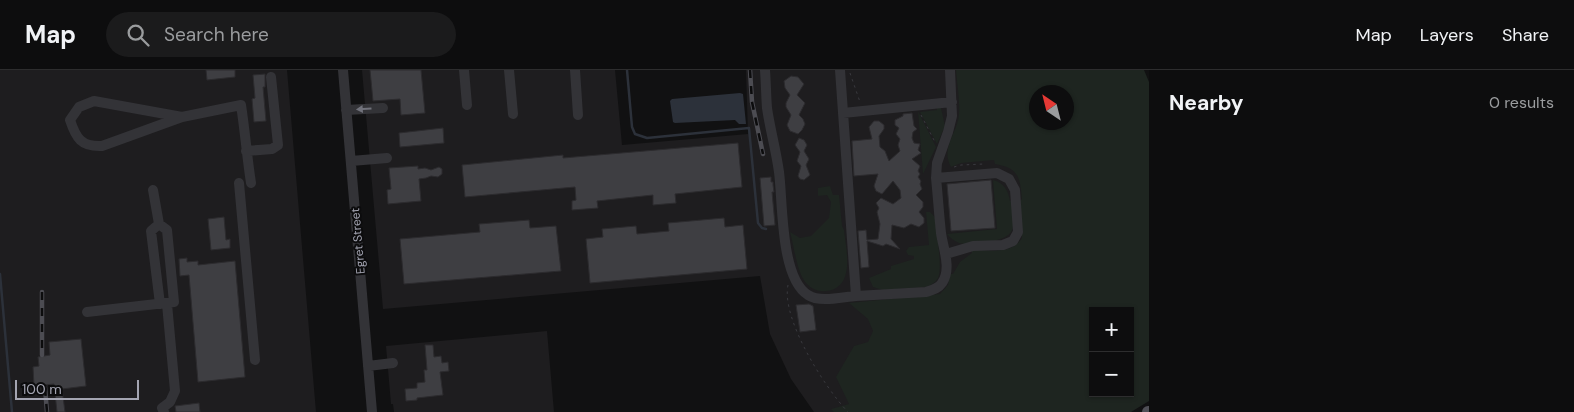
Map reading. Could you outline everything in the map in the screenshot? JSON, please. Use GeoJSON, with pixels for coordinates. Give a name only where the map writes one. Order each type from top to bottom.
{"type":"FeatureCollection","features":[{"type":"Feature","properties":{"kind":"street","name":"Egret Street"},"geometry":{"type":"LineString","coordinates":[[343,70],[372,412]]}},
{"type":"Feature","properties":{"kind":"street"},"geometry":{"type":"LineString","coordinates":[[464,70],[467,105]]}},
{"type":"Feature","properties":{"kind":"street"},"geometry":{"type":"LineString","coordinates":[[510,70],[513,114]]}},
{"type":"Feature","properties":{"kind":"street"},"geometry":{"type":"LineString","coordinates":[[575,70],[578,115]]}},
{"type":"Feature","properties":{"kind":"street"},"geometry":{"type":"LineString","coordinates":[[765,70],[767,108],[779,171],[785,244],[792,272],[798,284],[807,295],[817,298],[926,292],[936,289],[943,282],[946,271],[946,254],[936,178],[937,163],[952,116],[950,70]]}},
{"type":"Feature","properties":{"kind":"street"},"geometry":{"type":"LineString","coordinates":[[840,70],[856,296]]}},
{"type":"Feature","properties":{"kind":"street"},"geometry":{"type":"LineString","coordinates":[[246,151],[272,149],[278,145],[271,77]]}},
{"type":"Feature","properties":{"kind":"street"},"geometry":{"type":"LineString","coordinates":[[182,117],[94,101],[79,107],[70,120],[75,136],[90,146],[102,146],[182,117],[241,105],[251,183]]}},
{"type":"Feature","properties":{"kind":"street"},"geometry":{"type":"LineString","coordinates":[[843,113],[952,102]]}},
{"type":"Feature","properties":{"kind":"street"},"geometry":{"type":"LineString","coordinates":[[346,110],[383,108]]}},
{"type":"Feature","properties":{"kind":"street"},"geometry":{"type":"LineString","coordinates":[[350,161],[387,158]]}},
{"type":"Feature","properties":{"kind":"street"},"geometry":{"type":"LineString","coordinates":[[936,178],[997,173],[1009,179],[1015,190],[1018,232],[1012,241],[1003,245],[973,246],[946,254]]}},
{"type":"Feature","properties":{"kind":"street"},"geometry":{"type":"LineString","coordinates":[[239,183],[254,360]]}},
{"type":"Feature","properties":{"kind":"street"},"geometry":{"type":"LineString","coordinates":[[87,312],[174,302],[167,230],[159,224],[153,190]]}},
{"type":"Feature","properties":{"kind":"street"},"geometry":{"type":"LineString","coordinates":[[159,224],[151,231],[164,304],[175,391],[170,402],[162,408],[164,412]]}},
{"type":"Feature","properties":{"kind":"street"},"geometry":{"type":"LineString","coordinates":[[368,366],[393,363]]}},
{"type":"Feature","properties":{"kind":"path"},"geometry":{"type":"LineString","coordinates":[[849,70],[861,106]]}},
{"type":"Feature","properties":{"kind":"path"},"geometry":{"type":"LineString","coordinates":[[919,112],[936,145]]}},
{"type":"Feature","properties":{"kind":"path"},"geometry":{"type":"LineString","coordinates":[[950,168],[961,164],[984,162],[984,168]]}},
{"type":"Feature","properties":{"kind":"path"},"geometry":{"type":"LineString","coordinates":[[792,272],[787,287],[798,336],[836,400],[848,412]]}},
{"type":"Feature","properties":{"kind":"shaded area"},"geometry":{"type":"Polygon","coordinates":[[[0,70],[287,70],[316,412],[0,412],[0,70]]]}},
{"type":"Feature","properties":{"kind":"shaded area"},"geometry":{"type":"Polygon","coordinates":[[[362,70],[615,70],[622,145],[748,134],[746,70],[1023,70],[1053,412],[814,412],[791,379],[770,334],[760,276],[383,309],[362,70]]]}},
{"type":"Feature","properties":{"kind":"shaded area"},"geometry":{"type":"Polygon","coordinates":[[[956,70],[1144,70],[1149,82],[1149,401],[1131,412],[834,412],[831,409],[849,404],[836,377],[854,346],[868,342],[873,331],[868,319],[849,303],[940,294],[948,285],[950,274],[953,274],[960,262],[972,253],[972,250],[993,251],[1006,249],[1018,243],[1022,238],[1021,191],[1019,179],[1013,171],[995,164],[994,160],[961,163],[951,167],[947,153],[958,121],[959,98],[956,70]]]}},
{"type":"Feature","properties":{"kind":"shaded area"},"geometry":{"type":"Polygon","coordinates":[[[743,94],[746,124],[739,124],[735,120],[673,122],[670,101],[672,99],[743,94]]]}},
{"type":"Feature","properties":{"kind":"shaded area"},"geometry":{"type":"Polygon","coordinates":[[[937,108],[941,108],[945,126],[937,144],[920,112],[937,110],[937,108]]]}},
{"type":"Feature","properties":{"kind":"shaded area"},"geometry":{"type":"Polygon","coordinates":[[[918,111],[936,147],[923,174],[918,111]]]}},
{"type":"Feature","properties":{"kind":"shaded area"},"geometry":{"type":"Polygon","coordinates":[[[993,180],[1003,185],[1007,190],[1010,201],[1012,201],[1014,221],[1011,232],[995,241],[979,243],[959,243],[949,237],[947,234],[997,229],[993,180]]]}},
{"type":"Feature","properties":{"kind":"shaded area"},"geometry":{"type":"Polygon","coordinates":[[[830,186],[833,195],[839,195],[847,266],[842,283],[835,288],[821,291],[810,287],[803,279],[790,232],[800,238],[811,236],[829,218],[831,202],[827,195],[818,196],[818,188],[830,186]]]}},
{"type":"Feature","properties":{"kind":"shaded area"},"geometry":{"type":"Polygon","coordinates":[[[926,212],[930,212],[935,217],[940,266],[937,280],[925,287],[883,290],[873,287],[869,278],[891,269],[891,266],[914,259],[914,256],[908,255],[906,251],[909,247],[929,245],[926,212]]]}},
{"type":"Feature","properties":{"kind":"shaded area"},"geometry":{"type":"Polygon","coordinates":[[[547,331],[554,412],[394,412],[393,404],[391,404],[386,346],[547,331]]]}},
{"type":"Feature","properties":{"kind":"building"},"geometry":{"type":"Polygon","coordinates":[[[206,70],[235,70],[235,77],[207,80],[206,70]]]}},
{"type":"Feature","properties":{"kind":"building"},"geometry":{"type":"Polygon","coordinates":[[[370,70],[421,70],[425,113],[401,115],[400,99],[373,101],[370,70]]]}},
{"type":"Feature","properties":{"kind":"building"},"geometry":{"type":"Polygon","coordinates":[[[265,74],[265,87],[263,87],[266,121],[254,122],[252,99],[255,98],[253,75],[265,74]]]}},
{"type":"Feature","properties":{"kind":"building"},"geometry":{"type":"Polygon","coordinates":[[[791,76],[798,77],[804,84],[797,95],[805,103],[799,115],[805,124],[798,134],[790,131],[787,125],[791,115],[786,107],[786,103],[790,95],[785,88],[784,81],[791,76]]]}},
{"type":"Feature","properties":{"kind":"building"},"geometry":{"type":"Polygon","coordinates":[[[912,113],[914,126],[917,129],[913,132],[912,138],[914,143],[920,144],[918,150],[921,153],[912,159],[920,166],[918,177],[921,181],[922,189],[916,195],[923,202],[923,207],[919,212],[924,218],[924,223],[919,227],[911,224],[904,228],[892,225],[891,239],[900,249],[886,244],[883,246],[867,241],[869,267],[861,268],[858,231],[866,230],[867,240],[878,239],[880,224],[877,212],[879,208],[876,203],[881,198],[893,204],[901,198],[900,190],[893,181],[882,194],[876,191],[874,186],[878,174],[854,176],[852,141],[872,139],[869,127],[874,121],[879,121],[884,125],[884,129],[879,136],[880,147],[885,151],[889,161],[900,151],[898,145],[900,139],[896,134],[899,128],[895,125],[895,120],[903,116],[903,114],[912,113]]]}},
{"type":"Feature","properties":{"kind":"building"},"geometry":{"type":"Polygon","coordinates":[[[443,128],[444,143],[400,147],[399,133],[443,128]]]}},
{"type":"Feature","properties":{"kind":"building"},"geometry":{"type":"Polygon","coordinates":[[[799,138],[804,140],[807,145],[804,151],[809,159],[806,165],[810,175],[804,180],[798,176],[801,166],[797,161],[800,152],[795,145],[799,138]]]}},
{"type":"Feature","properties":{"kind":"building"},"geometry":{"type":"Polygon","coordinates":[[[738,143],[742,187],[675,194],[676,203],[653,205],[653,195],[597,201],[598,208],[572,210],[572,201],[576,200],[575,187],[465,197],[462,165],[563,155],[563,158],[738,143]]]}},
{"type":"Feature","properties":{"kind":"building"},"geometry":{"type":"Polygon","coordinates":[[[418,166],[418,169],[425,168],[431,170],[439,167],[442,169],[442,174],[438,177],[431,176],[419,179],[421,201],[388,204],[387,190],[391,189],[389,168],[418,166]]]}},
{"type":"Feature","properties":{"kind":"building"},"geometry":{"type":"Polygon","coordinates":[[[771,177],[774,192],[772,192],[775,225],[764,226],[760,178],[771,177]]]}},
{"type":"Feature","properties":{"kind":"building"},"geometry":{"type":"Polygon","coordinates":[[[991,180],[995,228],[951,231],[947,184],[991,180]]]}},
{"type":"Feature","properties":{"kind":"building"},"geometry":{"type":"Polygon","coordinates":[[[224,217],[226,240],[230,239],[230,248],[211,250],[208,219],[224,217]]]}},
{"type":"Feature","properties":{"kind":"building"},"geometry":{"type":"Polygon","coordinates":[[[724,218],[725,227],[743,225],[747,269],[590,283],[586,239],[603,237],[602,229],[636,226],[637,234],[669,231],[668,223],[724,218]]]}},
{"type":"Feature","properties":{"kind":"building"},"geometry":{"type":"Polygon","coordinates":[[[529,220],[530,228],[556,226],[561,271],[404,284],[400,239],[480,232],[479,224],[529,220]]]}},
{"type":"Feature","properties":{"kind":"building"},"geometry":{"type":"Polygon","coordinates":[[[187,258],[187,262],[198,261],[198,265],[235,261],[245,377],[198,382],[189,275],[180,276],[179,259],[187,258]]]}},
{"type":"Feature","properties":{"kind":"building"},"geometry":{"type":"Polygon","coordinates":[[[809,304],[813,306],[816,330],[800,332],[796,305],[809,304]]]}},
{"type":"Feature","properties":{"kind":"building"},"geometry":{"type":"Polygon","coordinates":[[[81,339],[86,386],[62,389],[65,412],[57,412],[54,384],[34,386],[33,367],[39,366],[38,357],[50,355],[49,342],[81,339]]]}},
{"type":"Feature","properties":{"kind":"building"},"geometry":{"type":"Polygon","coordinates":[[[425,345],[433,345],[434,357],[441,356],[442,363],[448,362],[449,371],[440,372],[443,395],[406,401],[405,389],[417,388],[417,383],[425,382],[424,370],[427,370],[425,345]]]}},
{"type":"Feature","properties":{"kind":"building"},"geometry":{"type":"Polygon","coordinates":[[[199,403],[200,412],[176,412],[175,406],[199,403]]]}},
{"type":"Feature","properties":{"kind":"waterway"},"geometry":{"type":"LineString","coordinates":[[627,70],[632,127],[635,134],[647,138],[749,128],[758,223],[762,228],[766,229]]}},
{"type":"Feature","properties":{"kind":"waterway"},"geometry":{"type":"LineString","coordinates":[[0,274],[12,412]]}},
{"type":"Feature","properties":{"kind":"railway"},"geometry":{"type":"LineString","coordinates":[[750,70],[752,102],[763,154]]}},
{"type":"Feature","properties":{"kind":"railway"},"geometry":{"type":"LineString","coordinates":[[42,292],[42,355]]}},
{"type":"Feature","properties":{"kind":"railway"},"geometry":{"type":"LineString","coordinates":[[45,388],[47,412]]}}]}
